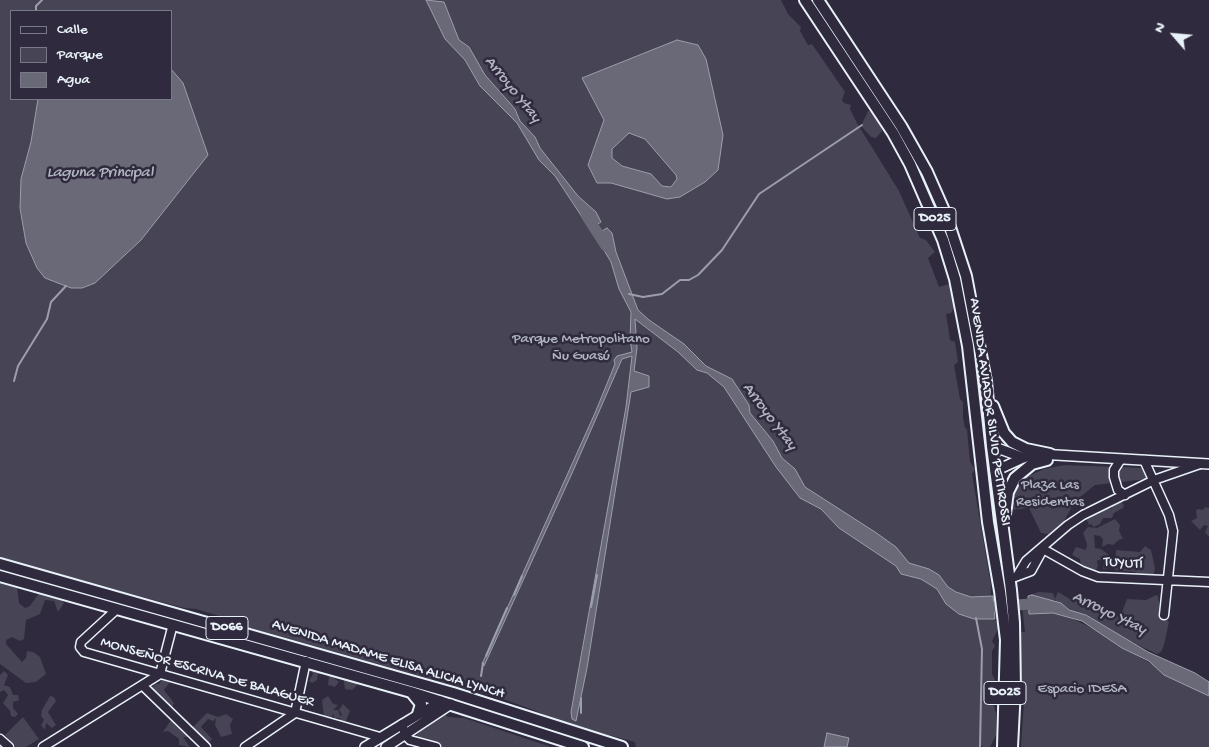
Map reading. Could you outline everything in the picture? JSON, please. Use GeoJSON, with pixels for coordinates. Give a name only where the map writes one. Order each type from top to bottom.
{"type":"FeatureCollection","features":[{"type":"Feature","properties":{"kind":"highway","name":"AVENIDA AVIADOR SILVIO PETTIROSSI"},"geometry":{"type":"LineString","coordinates":[[805,0],[893,133],[928,200],[955,279],[968,346],[991,536],[1006,591],[1009,625],[1014,650],[1012,747]]}},
{"type":"Feature","properties":{"kind":"highway","name":"AVENIDA AVIADOR SILVIO PETTIROSSI"},"geometry":{"type":"LineString","coordinates":[[818,0],[901,126],[938,194],[966,276],[986,381],[1003,535],[1013,577],[1006,591]]}},
{"type":"Feature","properties":{"kind":"highway"},"geometry":{"type":"LineString","coordinates":[[968,346],[973,362],[984,438],[992,446]]}},
{"type":"Feature","properties":{"kind":"highway"},"geometry":{"type":"LineString","coordinates":[[986,381],[995,415],[1008,438],[1026,449],[1048,457]]}},
{"type":"Feature","properties":{"kind":"highway"},"geometry":{"type":"LineString","coordinates":[[1003,535],[1006,500],[1011,484],[1026,467],[1048,457]]}},
{"type":"Feature","properties":{"kind":"highway"},"geometry":{"type":"LineString","coordinates":[[991,536],[989,479],[995,471]]}},
{"type":"Feature","properties":{"kind":"highway","name":"AVENIDA MADAME ELISA ALICIA LYNCH"},"geometry":{"type":"LineString","coordinates":[[0,564],[302,649],[622,747]]}},
{"type":"Feature","properties":{"kind":"highway","name":"AVENIDA MADAME ELISA ALICIA LYNCH"},"geometry":{"type":"LineString","coordinates":[[0,576],[411,692],[569,745],[582,747]]}},
{"type":"Feature","properties":{"kind":"highway","name":"AVENIDA AVIADOR SILVIO PETTIROSSI"},"geometry":{"type":"LineString","coordinates":[[1003,747],[1006,640],[1009,625]]}},
{"type":"Feature","properties":{"kind":"highway"},"geometry":{"type":"LineString","coordinates":[[997,747],[1001,666],[1006,640]]}},
{"type":"Feature","properties":{"kind":"highway"},"geometry":{"type":"LineString","coordinates":[[1014,650],[1019,666],[1021,712],[1019,747]]}},
{"type":"Feature","properties":{"kind":"highway"},"geometry":{"type":"LineString","coordinates":[[411,692],[421,704],[418,714]]}},
{"type":"Feature","properties":{"kind":"highway"},"geometry":{"type":"LineString","coordinates":[[446,703],[452,697],[488,709],[501,709]]}},
{"type":"Feature","properties":{"kind":"main road"},"geometry":{"type":"LineString","coordinates":[[992,446],[1023,458]]}},
{"type":"Feature","properties":{"kind":"main road"},"geometry":{"type":"LineString","coordinates":[[995,471],[1023,458],[1048,457],[1206,464]]}},
{"type":"Feature","properties":{"kind":"main road"},"geometry":{"type":"LineString","coordinates":[[365,747],[418,714],[446,703]]}},
{"type":"Feature","properties":{"kind":"main road"},"geometry":{"type":"LineString","coordinates":[[386,747],[405,735],[446,703]]}},
{"type":"Feature","properties":{"kind":"street"},"geometry":{"type":"LineString","coordinates":[[1121,459],[1114,470],[1114,477],[1118,490],[1125,494]]}},
{"type":"Feature","properties":{"kind":"street"},"geometry":{"type":"LineString","coordinates":[[1144,460],[1154,480],[1173,531],[1164,615]]}},
{"type":"Feature","properties":{"kind":"street"},"geometry":{"type":"LineString","coordinates":[[1013,577],[1027,574],[1035,567],[1043,549],[1068,525],[1154,480],[1206,464]]}},
{"type":"Feature","properties":{"kind":"street","name":"TUYUTÍ"},"geometry":{"type":"LineString","coordinates":[[1043,549],[1082,571],[1098,577],[1209,582]]}},
{"type":"Feature","properties":{"kind":"street","name":"MONSEÑOR ESCRIVA DE BALAGUER"},"geometry":{"type":"LineString","coordinates":[[118,609],[81,642],[80,647],[84,652],[380,737]]}},
{"type":"Feature","properties":{"kind":"street"},"geometry":{"type":"LineString","coordinates":[[43,747],[160,674],[173,624]]}},
{"type":"Feature","properties":{"kind":"street"},"geometry":{"type":"LineString","coordinates":[[245,747],[295,713],[306,662]]}},
{"type":"Feature","properties":{"kind":"street"},"geometry":{"type":"LineString","coordinates":[[143,686],[206,747]]}},
{"type":"Feature","properties":{"kind":"street"},"geometry":{"type":"LineString","coordinates":[[402,724],[405,735],[410,740],[436,747]]}},
{"type":"Feature","properties":{"kind":"street"},"geometry":{"type":"LineString","coordinates":[[0,739],[9,747]]}},
{"type":"Feature","properties":{"kind":"green space","name":"Parque Metropolitano Ñu Guasú"},"geometry":{"type":"Polygon","coordinates":[[[0,0],[781,0],[788,14],[801,27],[800,31],[808,45],[812,44],[845,92],[842,100],[844,103],[851,105],[850,109],[857,123],[899,191],[920,238],[926,240],[935,252],[928,258],[939,287],[949,284],[954,292],[954,308],[951,313],[946,314],[950,340],[955,342],[958,362],[954,365],[960,399],[963,402],[963,418],[965,428],[967,429],[970,462],[975,469],[972,474],[991,585],[990,616],[1000,625],[992,641],[995,646],[992,651],[992,674],[996,682],[992,701],[996,713],[996,735],[990,747],[983,747],[980,744],[979,747],[636,747],[635,742],[560,722],[506,700],[229,622],[219,616],[196,609],[184,608],[0,559],[0,0]]]}},
{"type":"Feature","properties":{"kind":"green space"},"geometry":{"type":"Polygon","coordinates":[[[803,0],[813,0],[878,96],[934,190],[962,275],[979,364],[987,437],[982,407],[978,402],[975,383],[978,380],[976,380],[961,344],[962,338],[969,327],[938,234],[933,229],[939,218],[935,208],[932,210],[863,88],[858,90],[851,74],[840,65],[842,53],[803,0]]]}},
{"type":"Feature","properties":{"kind":"green space"},"geometry":{"type":"Polygon","coordinates":[[[868,111],[874,111],[881,126],[882,131],[876,138],[871,137],[861,126],[868,111]]]}},
{"type":"Feature","properties":{"kind":"green space","name":"Plaza Las Residentas"},"geometry":{"type":"Polygon","coordinates":[[[1065,465],[1144,468],[1147,479],[1095,485],[1075,501],[1063,523],[1049,534],[1041,533],[1029,508],[1011,510],[1012,498],[1016,489],[1026,477],[1044,469],[1065,465]]]}},
{"type":"Feature","properties":{"kind":"green space"},"geometry":{"type":"Polygon","coordinates":[[[1120,501],[1124,505],[1123,508],[1114,513],[1112,518],[1103,518],[1100,524],[1094,527],[1091,524],[1089,525],[1087,520],[1090,516],[1108,507],[1111,509],[1113,504],[1120,501]]]}},
{"type":"Feature","properties":{"kind":"green space"},"geometry":{"type":"Polygon","coordinates":[[[1205,507],[1209,508],[1209,537],[1205,532],[1208,526],[1204,525],[1200,530],[1191,521],[1197,518],[1196,510],[1203,510],[1205,507]]]}},
{"type":"Feature","properties":{"kind":"green space"},"geometry":{"type":"Polygon","coordinates":[[[1115,519],[1120,525],[1119,531],[1123,539],[1120,539],[1113,545],[1108,544],[1102,547],[1103,539],[1100,536],[1094,535],[1095,548],[1101,549],[1112,557],[1114,563],[1110,568],[1103,569],[1104,561],[1097,560],[1098,566],[1094,574],[1081,567],[1080,559],[1072,555],[1076,547],[1086,550],[1087,544],[1083,533],[1088,527],[1097,528],[1115,519]]]}},
{"type":"Feature","properties":{"kind":"green space"},"geometry":{"type":"Polygon","coordinates":[[[1145,546],[1151,550],[1155,568],[1153,578],[1137,577],[1135,572],[1115,570],[1116,550],[1140,552],[1145,546]]]}},
{"type":"Feature","properties":{"kind":"green space"},"geometry":{"type":"Polygon","coordinates":[[[0,569],[425,691],[354,671],[353,681],[358,684],[352,690],[345,689],[343,675],[335,675],[334,678],[339,682],[335,687],[328,685],[329,675],[327,673],[318,674],[317,680],[312,683],[309,681],[313,674],[309,666],[87,605],[82,607],[78,599],[0,573],[0,569]]]}},
{"type":"Feature","properties":{"kind":"green space"},"geometry":{"type":"Polygon","coordinates":[[[0,581],[17,586],[19,603],[25,608],[30,606],[40,592],[56,595],[64,603],[58,612],[54,601],[45,600],[40,614],[26,620],[24,639],[20,641],[12,637],[6,640],[6,644],[22,662],[26,658],[27,651],[33,652],[40,657],[46,674],[36,682],[26,683],[0,664],[0,581]]]}},
{"type":"Feature","properties":{"kind":"green space","name":"Espacio IDESA"},"geometry":{"type":"Polygon","coordinates":[[[1038,592],[1053,593],[1055,599],[1058,592],[1070,599],[1083,600],[1098,611],[1116,616],[1121,615],[1127,599],[1146,600],[1156,595],[1158,596],[1160,610],[1169,622],[1164,645],[1161,652],[1157,654],[1123,638],[1085,614],[1067,610],[1054,599],[1058,612],[1109,636],[1126,650],[1209,694],[1209,747],[1021,747],[1024,701],[1016,606],[1019,605],[1021,632],[1025,632],[1022,605],[1027,604],[1030,595],[1038,592]]]}},
{"type":"Feature","properties":{"kind":"green space"},"geometry":{"type":"Polygon","coordinates":[[[4,671],[8,675],[4,685],[10,687],[13,695],[18,695],[19,700],[13,702],[13,708],[18,714],[15,717],[11,716],[10,711],[3,703],[8,695],[4,690],[0,692],[0,675],[4,671]]]}},
{"type":"Feature","properties":{"kind":"green space"},"geometry":{"type":"Polygon","coordinates":[[[163,678],[170,682],[164,690],[174,703],[172,707],[151,688],[159,684],[163,678]]]}},
{"type":"Feature","properties":{"kind":"green space"},"geometry":{"type":"Polygon","coordinates":[[[50,696],[54,697],[56,701],[48,712],[56,725],[52,728],[46,723],[45,730],[41,725],[44,720],[41,716],[42,710],[50,696]]]}},
{"type":"Feature","properties":{"kind":"green space"},"geometry":{"type":"Polygon","coordinates":[[[328,696],[333,704],[338,705],[333,710],[338,710],[340,716],[342,715],[339,710],[343,704],[350,711],[345,723],[340,722],[340,718],[334,718],[334,714],[330,719],[324,717],[322,700],[328,696]]]}},
{"type":"Feature","properties":{"kind":"green space"},"geometry":{"type":"Polygon","coordinates":[[[207,713],[218,717],[226,714],[233,719],[230,725],[232,734],[221,737],[215,725],[216,718],[213,721],[208,719],[201,727],[212,739],[209,742],[204,741],[192,728],[207,713]]]}},
{"type":"Feature","properties":{"kind":"green space"},"geometry":{"type":"Polygon","coordinates":[[[443,713],[448,717],[464,718],[551,747],[436,747],[413,739],[427,724],[443,713]]]}},
{"type":"Feature","properties":{"kind":"green space"},"geometry":{"type":"Polygon","coordinates":[[[23,717],[39,739],[26,747],[16,747],[5,735],[23,717]]]}},
{"type":"Feature","properties":{"kind":"green space"},"geometry":{"type":"Polygon","coordinates":[[[171,720],[174,720],[175,725],[190,736],[183,737],[190,747],[179,745],[179,739],[168,731],[163,732],[171,720]]]}},
{"type":"Feature","properties":{"kind":"water"},"geometry":{"type":"Polygon","coordinates":[[[426,0],[444,2],[459,40],[469,47],[485,75],[515,109],[520,121],[535,137],[540,148],[578,196],[596,212],[601,222],[590,229],[555,176],[539,160],[517,123],[480,86],[465,60],[445,39],[426,0]]]}},
{"type":"Feature","properties":{"kind":"water"},"geometry":{"type":"Polygon","coordinates":[[[677,40],[698,45],[706,59],[723,135],[718,170],[705,182],[680,197],[667,199],[611,183],[597,183],[588,165],[604,120],[582,78],[677,40]],[[629,133],[612,149],[612,158],[622,166],[651,174],[662,186],[671,187],[677,179],[676,175],[645,139],[629,133]]]}},
{"type":"Feature","properties":{"kind":"water","name":"Laguna Principal"},"geometry":{"type":"Polygon","coordinates":[[[172,70],[183,83],[208,155],[141,240],[95,283],[82,288],[71,288],[45,278],[37,268],[26,243],[20,208],[21,179],[31,142],[38,100],[172,100],[172,70]]]}},
{"type":"Feature","properties":{"kind":"water"},"geometry":{"type":"Polygon","coordinates":[[[607,228],[612,233],[616,252],[638,310],[649,320],[684,344],[706,366],[732,379],[749,405],[750,413],[773,441],[782,458],[795,469],[805,487],[896,547],[909,563],[929,569],[939,575],[948,587],[956,592],[971,597],[993,596],[995,619],[974,619],[959,614],[946,604],[937,589],[921,579],[901,574],[896,566],[839,528],[821,509],[800,498],[776,467],[724,387],[707,373],[697,370],[678,352],[635,319],[637,348],[634,371],[649,376],[649,387],[631,392],[587,668],[576,721],[572,719],[571,712],[626,407],[632,356],[622,359],[484,666],[482,664],[595,413],[615,364],[614,360],[617,356],[632,352],[630,339],[631,312],[619,289],[611,262],[595,235],[607,228]]]}},
{"type":"Feature","properties":{"kind":"water"},"geometry":{"type":"Polygon","coordinates":[[[1032,595],[1061,603],[1069,610],[1086,615],[1148,652],[1195,673],[1209,682],[1209,696],[1164,675],[1149,661],[1122,648],[1082,621],[1053,613],[1029,614],[1028,596],[1032,595]]]}},
{"type":"Feature","properties":{"kind":"water"},"geometry":{"type":"Polygon","coordinates":[[[827,733],[849,738],[847,747],[824,747],[827,733]]]}},
{"type":"Feature","properties":{"kind":"waterway"},"geometry":{"type":"LineString","coordinates":[[36,10],[36,6],[42,0]]}},
{"type":"Feature","properties":{"kind":"waterway"},"geometry":{"type":"LineString","coordinates":[[629,294],[643,297],[662,294],[680,280],[689,280],[698,275],[722,250],[759,194],[862,125]]}},
{"type":"Feature","properties":{"kind":"waterway","name":"Arroyo Ytay"},"geometry":{"type":"LineString","coordinates":[[586,215],[606,246]]}},
{"type":"Feature","properties":{"kind":"waterway"},"geometry":{"type":"LineString","coordinates":[[14,381],[18,366],[47,319],[51,302],[66,286]]}},
{"type":"Feature","properties":{"kind":"waterway"},"geometry":{"type":"LineString","coordinates":[[591,607],[597,575]]}},
{"type":"Feature","properties":{"kind":"waterway"},"geometry":{"type":"LineString","coordinates":[[514,595],[522,576]]}},
{"type":"Feature","properties":{"kind":"waterway","name":"Arroyo Ytay"},"geometry":{"type":"LineString","coordinates":[[980,608],[1030,604],[1043,605]]}},
{"type":"Feature","properties":{"kind":"waterway"},"geometry":{"type":"LineString","coordinates":[[486,656],[507,608]]}},
{"type":"Feature","properties":{"kind":"waterway"},"geometry":{"type":"LineString","coordinates":[[976,618],[982,649],[980,747]]}},
{"type":"Feature","properties":{"kind":"waterway"},"geometry":{"type":"LineString","coordinates":[[481,676],[483,663]]}},
{"type":"Feature","properties":{"kind":"waterway"},"geometry":{"type":"LineString","coordinates":[[581,698],[581,713]]}}]}
